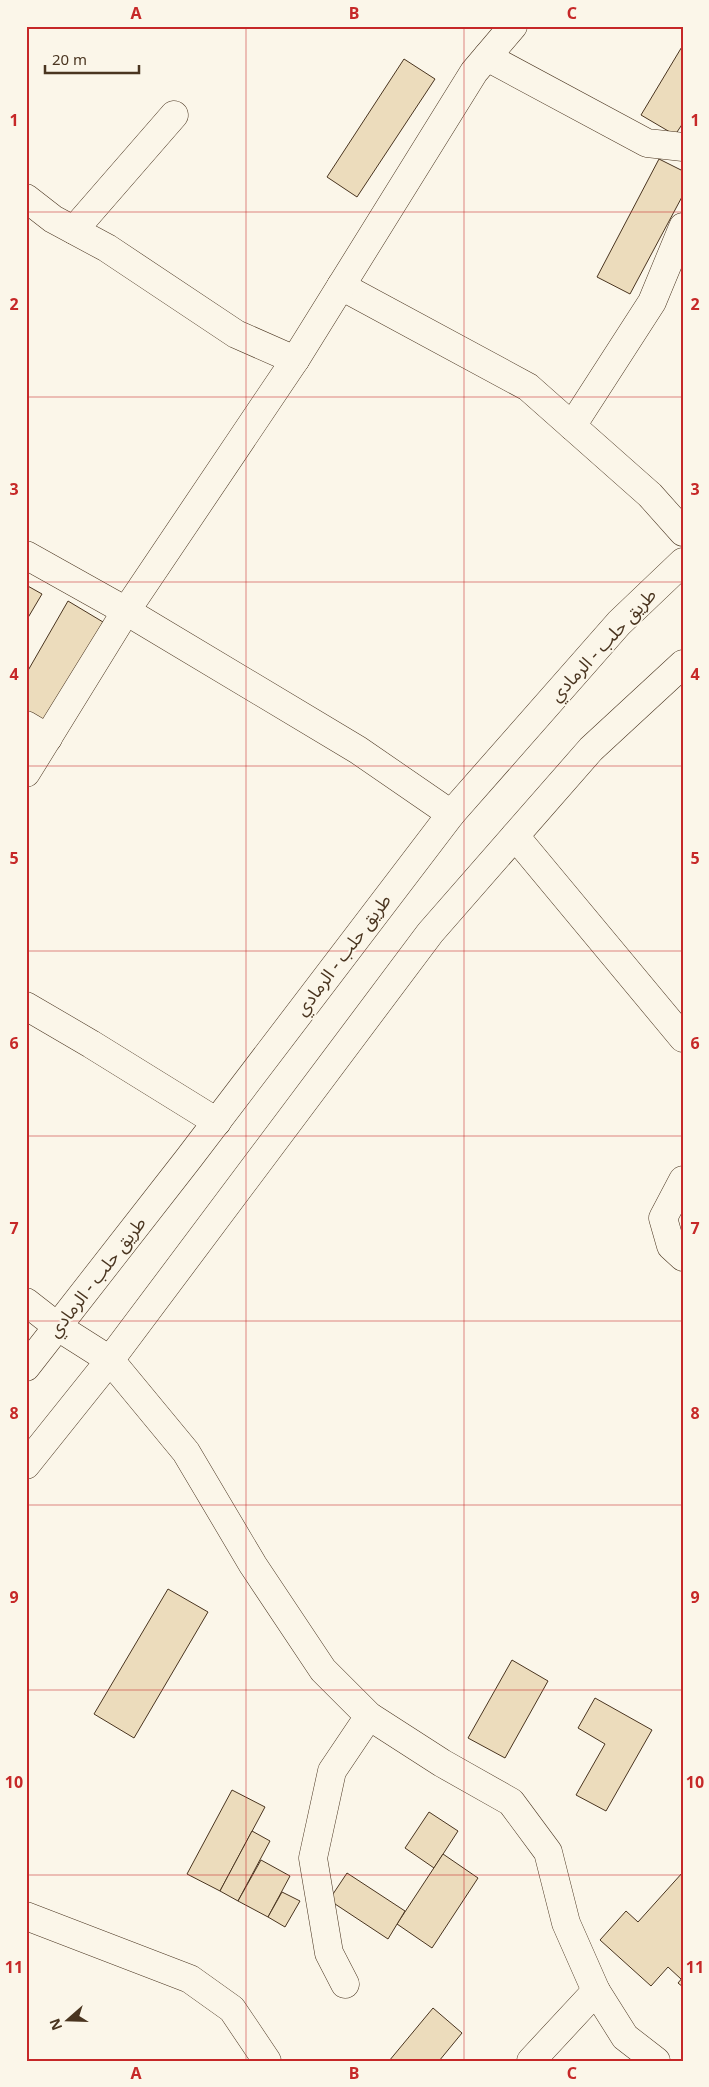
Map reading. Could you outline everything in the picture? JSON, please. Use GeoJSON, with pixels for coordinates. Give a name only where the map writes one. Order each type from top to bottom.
{"type":"FeatureCollection","features":[{"type":"Feature","properties":{"kind":"main road"},"geometry":{"type":"LineString","coordinates":[[26,773],[37,732],[126,611],[295,360],[474,72],[513,26]]}},
{"type":"Feature","properties":{"kind":"main road"},"geometry":{"type":"LineString","coordinates":[[487,57],[647,143],[683,147]]}},
{"type":"Feature","properties":{"kind":"main road"},"geometry":{"type":"LineString","coordinates":[[74,230],[174,115]]}},
{"type":"Feature","properties":{"kind":"main road"},"geometry":{"type":"LineString","coordinates":[[26,198],[54,219],[107,248],[236,334],[295,360]]}},
{"type":"Feature","properties":{"kind":"main road"},"geometry":{"type":"LineString","coordinates":[[572,426],[652,302],[683,226]]}},
{"type":"Feature","properties":{"kind":"main road"},"geometry":{"type":"LineString","coordinates":[[341,286],[528,387],[650,495],[683,532]]}},
{"type":"Feature","properties":{"kind":"main road"},"geometry":{"type":"LineString","coordinates":[[26,555],[126,611],[358,750],[451,814]]}},
{"type":"Feature","properties":{"kind":"main road","name":"طريق حلب - الرمادي"},"geometry":{"type":"LineString","coordinates":[[26,1367],[217,1122],[451,814],[619,623],[683,562]]}},
{"type":"Feature","properties":{"kind":"main road"},"geometry":{"type":"LineString","coordinates":[[26,1465],[110,1360],[430,933],[591,749],[683,664]]}},
{"type":"Feature","properties":{"kind":"main road"},"geometry":{"type":"LineString","coordinates":[[515,836],[683,1038]]}},
{"type":"Feature","properties":{"kind":"main road"},"geometry":{"type":"LineString","coordinates":[[26,1006],[217,1122]]}},
{"type":"Feature","properties":{"kind":"main road"},"geometry":{"type":"LineString","coordinates":[[683,1180],[663,1218],[671,1246],[683,1257]]}},
{"type":"Feature","properties":{"kind":"main road"},"geometry":{"type":"LineString","coordinates":[[26,1302],[58,1326],[110,1360],[186,1452],[253,1564],[323,1670],[369,1716],[442,1763],[511,1802],[548,1852],[566,1923],[596,1990],[625,2037],[656,2061]]}},
{"type":"Feature","properties":{"kind":"main road"},"geometry":{"type":"LineString","coordinates":[[345,1984],[329,1953],[313,1858],[332,1771],[369,1716]]}},
{"type":"Feature","properties":{"kind":"main road"},"geometry":{"type":"LineString","coordinates":[[26,1916],[190,1979],[232,2009],[268,2061]]}},
{"type":"Feature","properties":{"kind":"main road"},"geometry":{"type":"LineString","coordinates":[[531,2061],[596,1990]]}},
{"type":"Feature","properties":{"kind":"building"},"geometry":{"type":"Polygon","coordinates":[[[683,45],[683,123],[675,135],[641,115],[683,45]]]}},
{"type":"Feature","properties":{"kind":"building"},"geometry":{"type":"Polygon","coordinates":[[[404,59],[435,79],[357,197],[327,177],[404,59]]]}},
{"type":"Feature","properties":{"kind":"building"},"geometry":{"type":"Polygon","coordinates":[[[659,159],[683,171],[683,195],[630,294],[597,277],[659,159]]]}},
{"type":"Feature","properties":{"kind":"building"},"geometry":{"type":"Polygon","coordinates":[[[26,585],[42,594],[26,621],[26,585]]]}},
{"type":"Feature","properties":{"kind":"building"},"geometry":{"type":"Polygon","coordinates":[[[68,601],[103,622],[44,724],[26,713],[26,674],[68,601]]]}},
{"type":"Feature","properties":{"kind":"building"},"geometry":{"type":"Polygon","coordinates":[[[168,1589],[208,1612],[134,1738],[94,1714],[168,1589]]]}},
{"type":"Feature","properties":{"kind":"building"},"geometry":{"type":"Polygon","coordinates":[[[512,1660],[548,1681],[505,1758],[468,1738],[512,1660]]]}},
{"type":"Feature","properties":{"kind":"building"},"geometry":{"type":"Polygon","coordinates":[[[595,1698],[652,1730],[606,1811],[576,1795],[605,1744],[578,1728],[595,1698]]]}},
{"type":"Feature","properties":{"kind":"building"},"geometry":{"type":"Polygon","coordinates":[[[232,1790],[265,1807],[220,1891],[187,1874],[232,1790]]]}},
{"type":"Feature","properties":{"kind":"building"},"geometry":{"type":"Polygon","coordinates":[[[429,1812],[458,1831],[434,1868],[405,1848],[429,1812]]]}},
{"type":"Feature","properties":{"kind":"building"},"geometry":{"type":"Polygon","coordinates":[[[252,1831],[270,1841],[238,1901],[220,1891],[252,1831]]]}},
{"type":"Feature","properties":{"kind":"building"},"geometry":{"type":"Polygon","coordinates":[[[443,1854],[478,1878],[432,1948],[397,1924],[443,1854]]]}},
{"type":"Feature","properties":{"kind":"building"},"geometry":{"type":"Polygon","coordinates":[[[261,1860],[290,1876],[268,1917],[238,1901],[261,1860]]]}},
{"type":"Feature","properties":{"kind":"building"},"geometry":{"type":"Polygon","coordinates":[[[683,1872],[683,1977],[681,1979],[668,1967],[651,1986],[600,1940],[626,1911],[638,1922],[683,1872]]]}},
{"type":"Feature","properties":{"kind":"building"},"geometry":{"type":"Polygon","coordinates":[[[347,1873],[405,1911],[388,1939],[329,1900],[347,1873]]]}},
{"type":"Feature","properties":{"kind":"building"},"geometry":{"type":"Polygon","coordinates":[[[282,1892],[300,1901],[285,1927],[268,1917],[282,1892]]]}},
{"type":"Feature","properties":{"kind":"building"},"geometry":{"type":"Polygon","coordinates":[[[683,1977],[683,1987],[678,1983],[683,1977]]]}},
{"type":"Feature","properties":{"kind":"building"},"geometry":{"type":"Polygon","coordinates":[[[433,2008],[462,2033],[439,2061],[389,2061],[433,2008]]]}}]}
